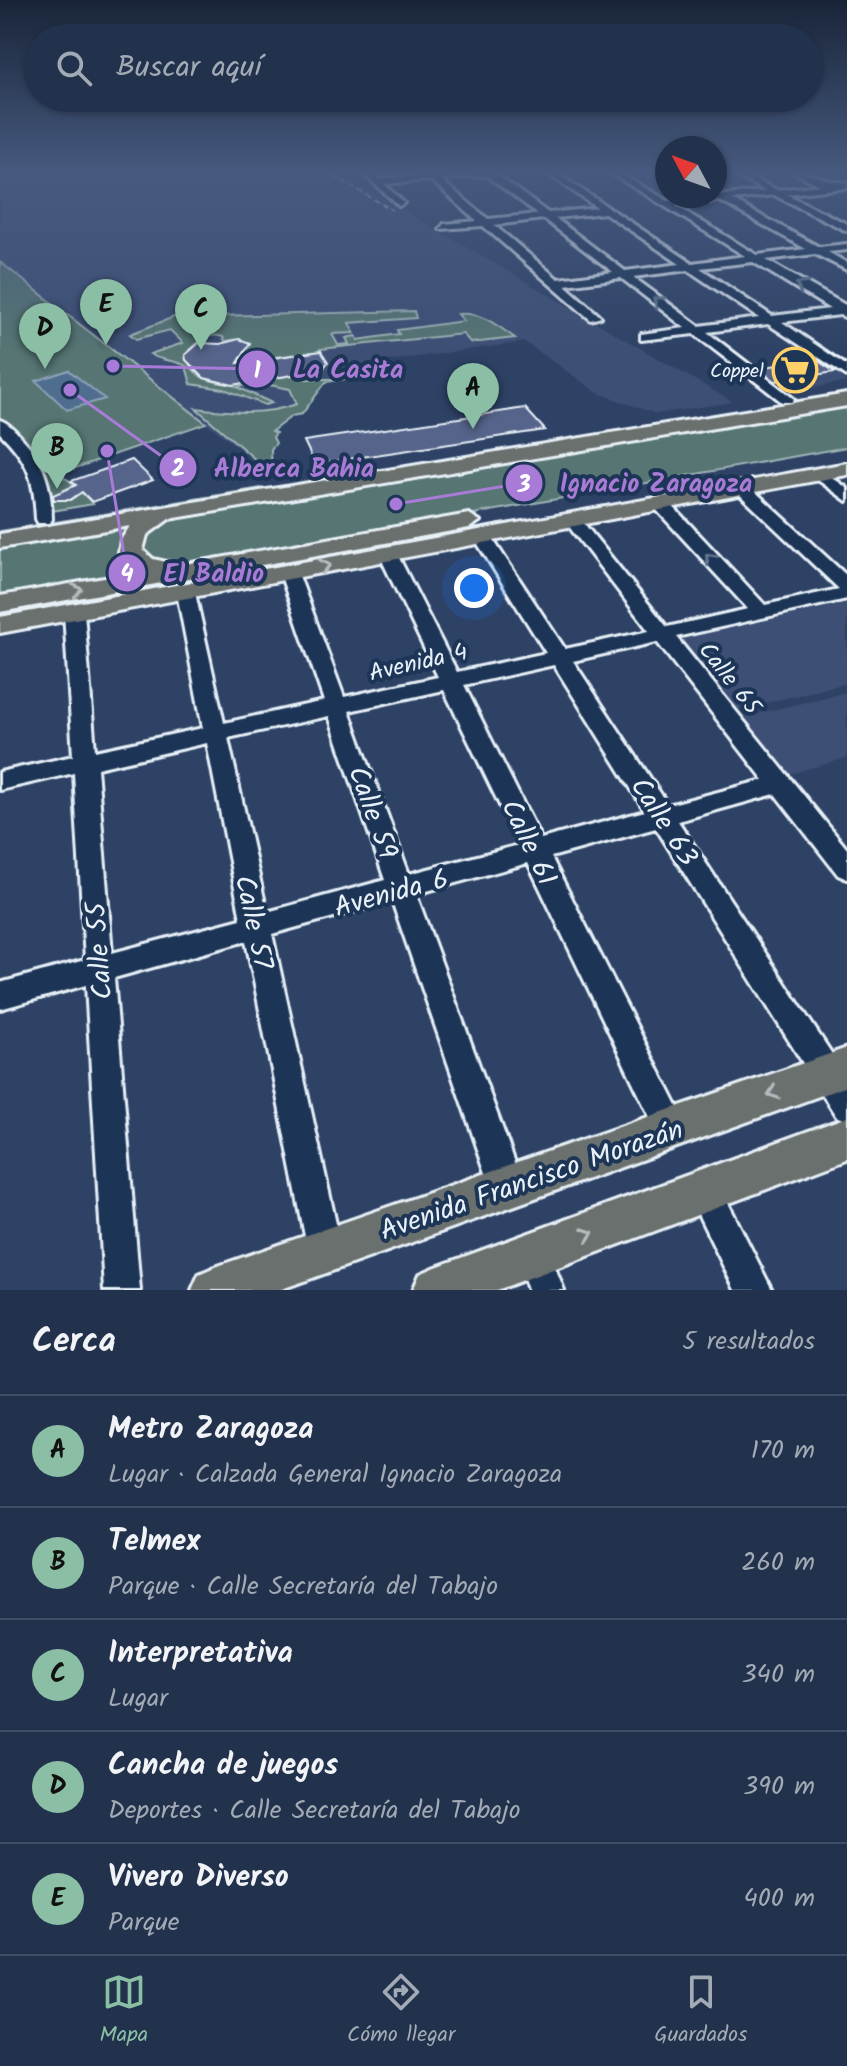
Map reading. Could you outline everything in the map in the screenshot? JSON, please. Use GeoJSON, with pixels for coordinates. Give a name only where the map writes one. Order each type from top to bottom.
{"type":"FeatureCollection","features":[{"type":"Feature","properties":{"kind":"main road"},"geometry":{"type":"LineString","coordinates":[[0,541],[847,390]]}},
{"type":"Feature","properties":{"kind":"main road"},"geometry":{"type":"LineString","coordinates":[[0,526],[847,400]]}},
{"type":"Feature","properties":{"kind":"main road"},"geometry":{"type":"LineString","coordinates":[[0,625],[74,612],[185,582],[847,453]]}},
{"type":"Feature","properties":{"kind":"main road"},"geometry":{"type":"LineString","coordinates":[[0,604],[289,573],[847,469]]}},
{"type":"Feature","properties":{"kind":"main road"},"geometry":{"type":"LineString","coordinates":[[167,513],[138,529],[132,539],[131,552],[145,564],[185,582]]}},
{"type":"Feature","properties":{"kind":"main road","name":"Avenida Francisco Morazán"},"geometry":{"type":"LineString","coordinates":[[215,1290],[672,1129],[840,1082]]}},
{"type":"Feature","properties":{"kind":"main road"},"geometry":{"type":"LineString","coordinates":[[436,1290],[540,1272],[704,1191],[847,1138]]}},
{"type":"Feature","properties":{"kind":"street"},"geometry":{"type":"LineString","coordinates":[[496,232],[595,317]]}},
{"type":"Feature","properties":{"kind":"street"},"geometry":{"type":"LineString","coordinates":[[568,232],[787,399]]}},
{"type":"Feature","properties":{"kind":"street"},"geometry":{"type":"LineString","coordinates":[[639,232],[847,372]]}},
{"type":"Feature","properties":{"kind":"street"},"geometry":{"type":"LineString","coordinates":[[713,232],[845,311]]}},
{"type":"Feature","properties":{"kind":"street"},"geometry":{"type":"LineString","coordinates":[[784,232],[847,267]]}},
{"type":"Feature","properties":{"kind":"street"},"geometry":{"type":"LineString","coordinates":[[553,283],[847,247]]}},
{"type":"Feature","properties":{"kind":"street"},"geometry":{"type":"LineString","coordinates":[[645,337],[845,311]]}},
{"type":"Feature","properties":{"kind":"street"},"geometry":{"type":"LineString","coordinates":[[1,426],[39,469],[43,481],[44,519]]}},
{"type":"Feature","properties":{"kind":"street"},"geometry":{"type":"LineString","coordinates":[[820,474],[847,496]]}},
{"type":"Feature","properties":{"kind":"street"},"geometry":{"type":"LineString","coordinates":[[742,488],[847,586]]}},
{"type":"Feature","properties":{"kind":"street"},"geometry":{"type":"LineString","coordinates":[[660,503],[761,612]]}},
{"type":"Feature","properties":{"kind":"street","name":"Calle 65"},"geometry":{"type":"LineString","coordinates":[[572,520],[847,868]]}},
{"type":"Feature","properties":{"kind":"street","name":"Calle 63"},"geometry":{"type":"LineString","coordinates":[[482,536],[663,817],[840,1082]]}},
{"type":"Feature","properties":{"kind":"street","name":"Calle 61"},"geometry":{"type":"LineString","coordinates":[[388,554],[451,681],[527,850],[549,881],[672,1129]]}},
{"type":"Feature","properties":{"kind":"street","name":"Calle 59"},"geometry":{"type":"LineString","coordinates":[[289,573],[507,1187]]}},
{"type":"Feature","properties":{"kind":"street","name":"Calle 57"},"geometry":{"type":"LineString","coordinates":[[185,582],[211,737],[257,928],[325,1251]]}},
{"type":"Feature","properties":{"kind":"street","name":"Avenida 4"},"geometry":{"type":"LineString","coordinates":[[0,781],[211,737],[336,706],[847,593]]}},
{"type":"Feature","properties":{"kind":"street","name":"Calle 55"},"geometry":{"type":"LineString","coordinates":[[74,612],[122,1290]]}},
{"type":"Feature","properties":{"kind":"street","name":"Avenida 6"},"geometry":{"type":"LineString","coordinates":[[0,996],[401,889],[527,850],[565,844],[781,784]]}},
{"type":"Feature","properties":{"kind":"street"},"geometry":{"type":"LineString","coordinates":[[704,1191],[754,1290]]}},
{"type":"Feature","properties":{"kind":"shaded area"},"geometry":{"type":"Polygon","coordinates":[[[0,232],[441,232],[733,402],[656,414],[598,393],[525,342],[338,368],[301,414],[292,416],[272,431],[276,433],[272,437],[276,443],[271,449],[272,474],[0,262],[0,232]]]}},
{"type":"Feature","properties":{"kind":"shaded area"},"geometry":{"type":"Polygon","coordinates":[[[69,370],[105,399],[67,410],[36,381],[69,370]]]}},
{"type":"Feature","properties":{"kind":"shaded area"},"geometry":{"type":"Polygon","coordinates":[[[835,372],[847,382],[788,392],[773,381],[835,372]]]}},
{"type":"Feature","properties":{"kind":"shaded area"},"geometry":{"type":"Polygon","coordinates":[[[847,603],[847,683],[737,710],[681,639],[847,603]]]}},
{"type":"Feature","properties":{"kind":"shaded area"},"geometry":{"type":"Polygon","coordinates":[[[847,692],[847,758],[789,774],[744,717],[847,692]]]}},
{"type":"Feature","properties":{"kind":"green space"},"geometry":{"type":"Polygon","coordinates":[[[0,262],[206,423],[58,474],[70,481],[93,504],[34,514],[34,475],[44,462],[0,420],[0,262]]]}},
{"type":"Feature","properties":{"kind":"green space"},"geometry":{"type":"Polygon","coordinates":[[[414,311],[416,318],[349,323],[354,333],[332,334],[338,345],[349,344],[346,338],[356,336],[358,340],[399,334],[397,330],[464,321],[458,314],[467,314],[489,320],[515,338],[471,343],[463,334],[320,349],[228,363],[248,343],[211,336],[185,355],[193,369],[204,378],[218,383],[234,384],[297,374],[305,379],[345,379],[326,382],[302,414],[292,416],[272,431],[276,433],[273,437],[276,443],[271,449],[272,474],[196,408],[247,412],[284,408],[297,404],[290,389],[259,383],[237,387],[272,403],[265,405],[224,389],[191,384],[186,366],[150,354],[183,343],[170,330],[136,339],[130,334],[174,317],[414,311]]]}},
{"type":"Feature","properties":{"kind":"green space"},"geometry":{"type":"Polygon","coordinates":[[[847,405],[847,447],[0,599],[0,546],[847,405]]]}},
{"type":"Feature","properties":{"kind":"green space"},"geometry":{"type":"Polygon","coordinates":[[[261,488],[249,495],[0,537],[0,531],[261,488]]]}},
{"type":"Feature","properties":{"kind":"building"},"geometry":{"type":"Polygon","coordinates":[[[239,339],[250,343],[238,363],[321,351],[328,362],[322,370],[233,385],[204,378],[186,360],[185,355],[199,343],[220,344],[239,339]]]}},
{"type":"Feature","properties":{"kind":"building","name":"Coppel"},"geometry":{"type":"Polygon","coordinates":[[[815,359],[835,372],[775,381],[758,368],[815,359]]]}},
{"type":"Feature","properties":{"kind":"building"},"geometry":{"type":"Polygon","coordinates":[[[525,408],[545,430],[315,464],[304,441],[525,408]]]}},
{"type":"Feature","properties":{"kind":"building"},"geometry":{"type":"Polygon","coordinates":[[[132,460],[153,480],[92,502],[82,492],[70,500],[54,500],[53,495],[76,485],[71,481],[132,460]]]}},
{"type":"Feature","properties":{"kind":"place","name":"Vivero Diverso"},"geometry":{"type":"Point","coordinates":[106,345]}},
{"type":"Feature","properties":{"kind":"place","name":"Interpretativa"},"geometry":{"type":"Point","coordinates":[201,350]}},
{"type":"Feature","properties":{"kind":"place","name":"La Casita"},"geometry":{"type":"Point","coordinates":[113,366]}},
{"type":"Feature","properties":{"kind":"place","name":"Cancha de juegos"},"geometry":{"type":"Point","coordinates":[45,369]}},
{"type":"Feature","properties":{"kind":"place","name":"Coppel"},"geometry":{"type":"Point","coordinates":[795,370]}},
{"type":"Feature","properties":{"kind":"place","name":"Alberca Bahia"},"geometry":{"type":"Point","coordinates":[70,390]}},
{"type":"Feature","properties":{"kind":"place","name":"Metro Zaragoza"},"geometry":{"type":"Point","coordinates":[473,429]}},
{"type":"Feature","properties":{"kind":"place","name":"El Baldio"},"geometry":{"type":"Point","coordinates":[107,451]}},
{"type":"Feature","properties":{"kind":"place","name":"Telmex"},"geometry":{"type":"Point","coordinates":[57,489]}},
{"type":"Feature","properties":{"kind":"place","name":"Ignacio Zaragoza"},"geometry":{"type":"Point","coordinates":[396,504]}}]}
